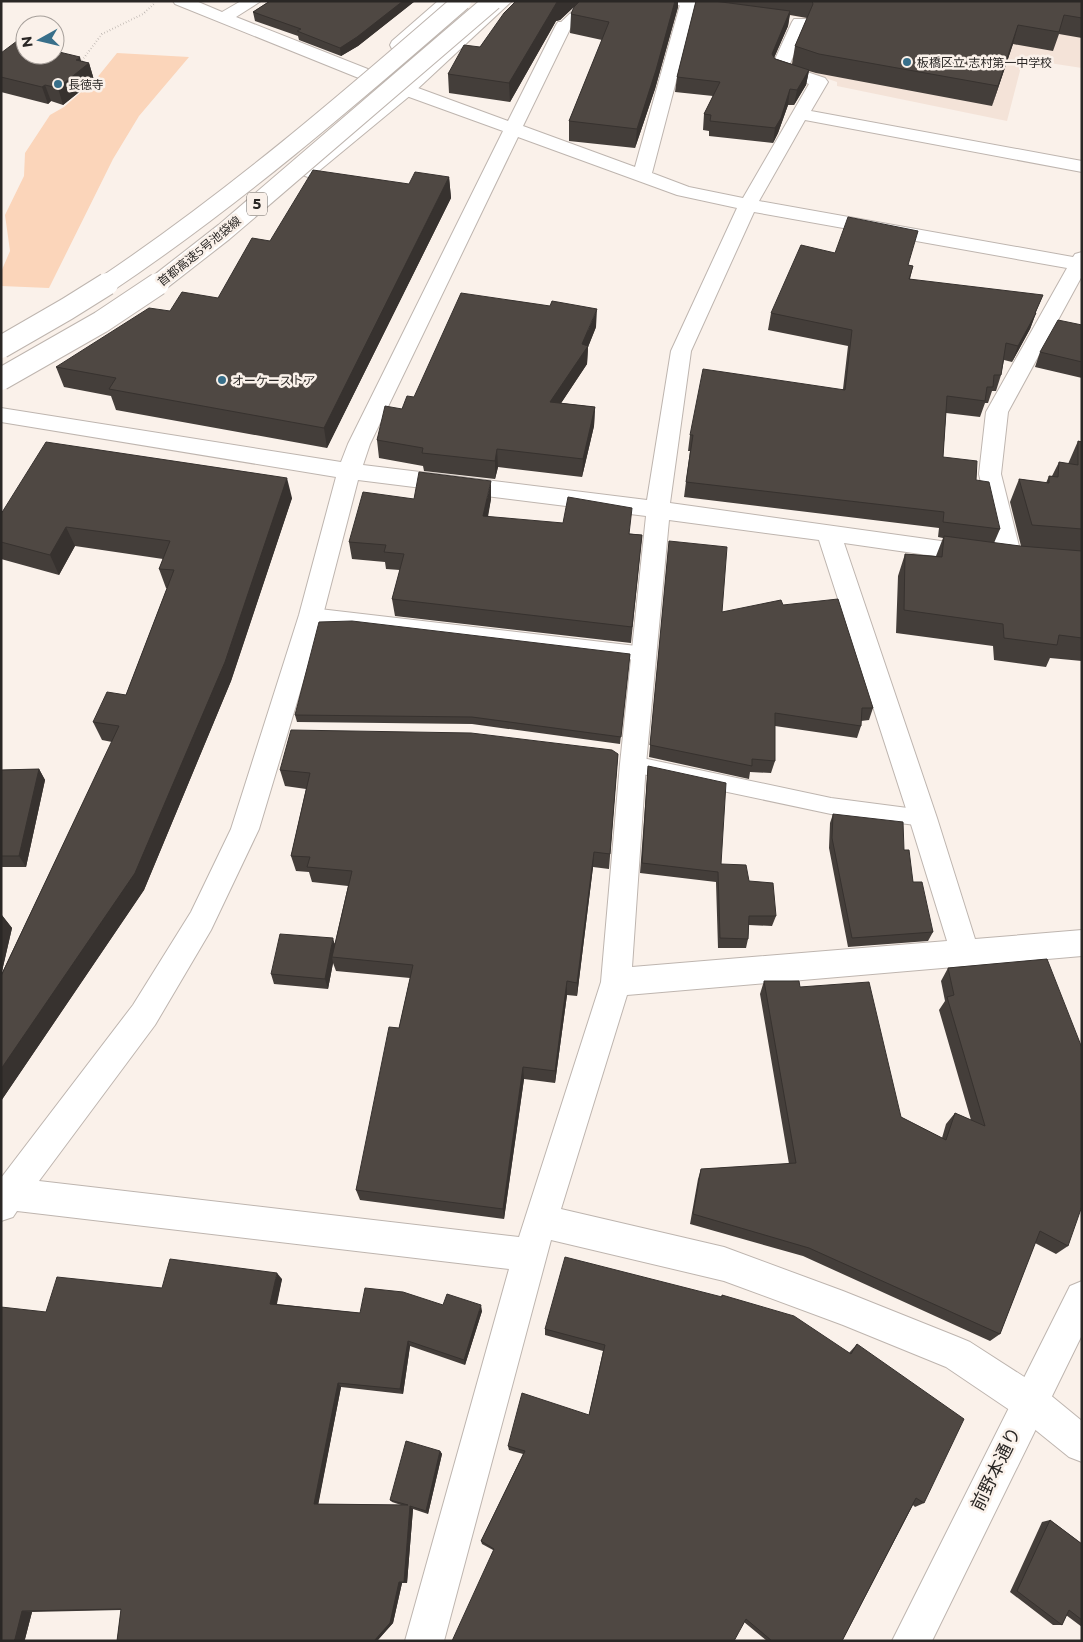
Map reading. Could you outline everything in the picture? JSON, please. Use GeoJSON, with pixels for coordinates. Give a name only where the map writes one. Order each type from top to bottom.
{"type":"FeatureCollection","features":[{"type":"Feature","properties":{"kind":"main road"},"geometry":{"type":"LineString","coordinates":[[1,415],[349,471],[659,510],[830,535],[1019,558],[990,474],[998,412],[1081,263],[748,205],[684,191],[406,90],[181,1]]}},
{"type":"Feature","properties":{"kind":"main road"},"geometry":{"type":"LineString","coordinates":[[224,18],[253,1]]}},
{"type":"Feature","properties":{"kind":"main road"},"geometry":{"type":"LineString","coordinates":[[1,341],[39,321],[137,259],[217,198],[365,74],[448,1]]}},
{"type":"Feature","properties":{"kind":"main road","name":"首都高速5号池袋線"},"geometry":{"type":"LineString","coordinates":[[1,347],[79,303],[188,228],[334,111],[462,1]]}},
{"type":"Feature","properties":{"kind":"main road","name":"首都高速5号池袋線"},"geometry":{"type":"LineString","coordinates":[[1,379],[101,322],[164,280],[224,232],[492,1]]}},
{"type":"Feature","properties":{"kind":"main road"},"geometry":{"type":"LineString","coordinates":[[1,384],[66,349],[141,304],[204,257],[406,90],[504,1]]}},
{"type":"Feature","properties":{"kind":"main road"},"geometry":{"type":"LineString","coordinates":[[642,176],[684,2]]}},
{"type":"Feature","properties":{"kind":"main road"},"geometry":{"type":"LineString","coordinates":[[424,1641],[530,1256],[616,982],[633,764],[661,478],[681,351],[748,205],[819,82],[779,68],[795,21]]}},
{"type":"Feature","properties":{"kind":"main road"},"geometry":{"type":"LineString","coordinates":[[4,1198],[144,1015],[201,921],[246,828],[311,615],[349,471],[359,444],[564,25]]}},
{"type":"Feature","properties":{"kind":"main road"},"geometry":{"type":"LineString","coordinates":[[800,114],[1082,167]]}},
{"type":"Feature","properties":{"kind":"main road"},"geometry":{"type":"LineString","coordinates":[[830,535],[924,818],[965,953]]}},
{"type":"Feature","properties":{"kind":"main road"},"geometry":{"type":"LineString","coordinates":[[275,733],[301,735]]}},
{"type":"Feature","properties":{"kind":"main road"},"geometry":{"type":"LineString","coordinates":[[606,753],[615,755],[633,764]]}},
{"type":"Feature","properties":{"kind":"main road"},"geometry":{"type":"LineString","coordinates":[[616,982],[1082,943]]}},
{"type":"Feature","properties":{"kind":"main road"},"geometry":{"type":"LineString","coordinates":[[4,1198],[530,1256]]}},
{"type":"Feature","properties":{"kind":"main road"},"geometry":{"type":"LineString","coordinates":[[542,1221],[724,1264],[843,1308],[958,1354],[1030,1402],[1082,1444]]}},
{"type":"Feature","properties":{"kind":"main road","name":"前野本通り"},"geometry":{"type":"LineString","coordinates":[[911,1641],[1082,1298]]}},
{"type":"Feature","properties":{"kind":"lane"},"geometry":{"type":"LineString","coordinates":[[564,25],[586,4],[592,1]]}},
{"type":"Feature","properties":{"kind":"lane"},"geometry":{"type":"LineString","coordinates":[[684,2],[724,12]]}},
{"type":"Feature","properties":{"kind":"lane"},"geometry":{"type":"LineString","coordinates":[[311,615],[645,654]]}},
{"type":"Feature","properties":{"kind":"lane"},"geometry":{"type":"LineString","coordinates":[[633,764],[831,806],[924,818]]}},
{"type":"Feature","properties":{"kind":"path"},"geometry":{"type":"LineString","coordinates":[[79,64],[102,34],[143,14],[158,1]]}},
{"type":"Feature","properties":{"kind":"shaded area","name":"板橋区立 志村第一中学校"},"geometry":{"type":"Polygon","coordinates":[[[783,1],[1082,1],[1082,68],[1023,59],[1007,121],[837,86],[837,82],[790,66],[812,19],[777,14],[783,1]]]}},
{"type":"Feature","properties":{"kind":"shaded area"},"geometry":{"type":"Polygon","coordinates":[[[117,53],[189,57],[139,116],[113,159],[49,288],[1,286],[1,272],[10,251],[5,215],[24,176],[25,153],[50,115],[64,107],[96,79],[117,53]]]}},
{"type":"Feature","properties":{"kind":"building"},"geometry":{"type":"Polygon","coordinates":[[[270,1],[403,1],[340,48],[297,31],[301,29],[253,12],[270,1]]]}},
{"type":"Feature","properties":{"kind":"building"},"geometry":{"type":"Polygon","coordinates":[[[516,1],[561,1],[557,2],[509,83],[448,74],[464,45],[480,47],[504,13],[516,1]]]}},
{"type":"Feature","properties":{"kind":"building"},"geometry":{"type":"Polygon","coordinates":[[[580,1],[675,1],[637,129],[569,121],[609,22],[571,14],[574,7],[580,1]]]}},
{"type":"Feature","properties":{"kind":"building"},"geometry":{"type":"Polygon","coordinates":[[[696,1],[714,1],[790,11],[772,54],[775,59],[809,70],[797,90],[790,89],[781,118],[775,128],[710,121],[711,115],[704,114],[720,82],[677,77],[696,1]]]}},
{"type":"Feature","properties":{"kind":"building","name":"板橋区立 志村第一中学校"},"geometry":{"type":"Polygon","coordinates":[[[812,1],[1082,1],[1082,18],[1064,15],[1059,32],[1018,25],[998,86],[819,54],[795,46],[813,4],[812,1]]]}},
{"type":"Feature","properties":{"kind":"building"},"geometry":{"type":"Polygon","coordinates":[[[15,42],[15,65],[65,65],[65,53],[80,57],[76,60],[89,63],[58,88],[45,85],[42,87],[1,77],[1,53],[15,42]]]}},
{"type":"Feature","properties":{"kind":"building"},"geometry":{"type":"Polygon","coordinates":[[[313,170],[409,184],[415,172],[449,177],[324,428],[109,389],[116,378],[56,367],[149,308],[170,311],[182,292],[218,298],[252,238],[270,241],[313,170]]]}},
{"type":"Feature","properties":{"kind":"building"},"geometry":{"type":"Polygon","coordinates":[[[848,217],[918,231],[908,265],[913,266],[909,279],[1043,295],[1036,313],[1018,346],[1006,343],[1001,375],[994,375],[993,387],[987,387],[985,401],[947,396],[943,457],[977,461],[976,480],[989,482],[1000,529],[943,522],[944,512],[686,482],[693,435],[690,435],[703,369],[845,390],[852,330],[771,313],[801,245],[835,253],[848,217]]]}},
{"type":"Feature","properties":{"kind":"building"},"geometry":{"type":"Polygon","coordinates":[[[461,293],[550,306],[552,301],[597,309],[582,344],[588,346],[550,402],[595,407],[583,459],[497,449],[495,461],[422,453],[423,448],[377,440],[385,406],[402,409],[407,396],[414,397],[461,293]]]}},
{"type":"Feature","properties":{"kind":"building"},"geometry":{"type":"Polygon","coordinates":[[[1058,320],[1082,325],[1082,362],[1040,352],[1058,320]]]}},
{"type":"Feature","properties":{"kind":"building"},"geometry":{"type":"Polygon","coordinates":[[[1078,441],[1082,442],[1082,529],[1032,525],[1019,479],[1049,483],[1049,476],[1058,477],[1059,462],[1078,465],[1078,441]]]}},
{"type":"Feature","properties":{"kind":"building"},"geometry":{"type":"Polygon","coordinates":[[[46,442],[287,478],[225,662],[135,873],[1,1069],[1,976],[119,726],[93,722],[107,692],[126,695],[174,570],[159,569],[170,541],[66,527],[50,555],[1,542],[1,514],[46,442]]]}},
{"type":"Feature","properties":{"kind":"building"},"geometry":{"type":"Polygon","coordinates":[[[419,472],[491,481],[483,516],[563,523],[568,497],[632,508],[629,534],[642,535],[632,627],[392,599],[404,554],[384,552],[386,545],[349,542],[363,492],[414,499],[419,472]]]}},
{"type":"Feature","properties":{"kind":"building"},"geometry":{"type":"Polygon","coordinates":[[[944,536],[1020,546],[1082,551],[1082,638],[1059,635],[1057,645],[1004,638],[1003,624],[904,610],[905,554],[942,557],[944,536]]]}},
{"type":"Feature","properties":{"kind":"building"},"geometry":{"type":"Polygon","coordinates":[[[669,541],[727,547],[722,612],[781,600],[783,605],[838,599],[873,708],[862,708],[861,726],[775,713],[775,761],[752,759],[752,766],[650,745],[669,541]]]}},
{"type":"Feature","properties":{"kind":"building"},"geometry":{"type":"Polygon","coordinates":[[[352,621],[630,654],[621,737],[472,717],[295,715],[319,622],[352,621]]]}},
{"type":"Feature","properties":{"kind":"building"},"geometry":{"type":"Polygon","coordinates":[[[291,730],[471,733],[612,750],[618,754],[610,854],[594,852],[577,983],[567,981],[555,1071],[523,1067],[503,1209],[356,1190],[389,1027],[399,1028],[413,965],[332,957],[352,871],[307,867],[310,857],[291,856],[310,773],[280,770],[291,730]]]}},
{"type":"Feature","properties":{"kind":"building"},"geometry":{"type":"Polygon","coordinates":[[[648,766],[726,783],[721,864],[746,865],[749,881],[773,883],[776,916],[749,916],[748,939],[720,938],[718,872],[642,863],[648,766]]]}},
{"type":"Feature","properties":{"kind":"building"},"geometry":{"type":"Polygon","coordinates":[[[39,769],[19,856],[1,856],[1,770],[39,769]]]}},
{"type":"Feature","properties":{"kind":"building"},"geometry":{"type":"Polygon","coordinates":[[[833,814],[903,822],[904,850],[909,850],[913,882],[922,882],[933,932],[852,938],[832,838],[833,814]]]}},
{"type":"Feature","properties":{"kind":"building"},"geometry":{"type":"Polygon","coordinates":[[[280,934],[333,938],[325,979],[271,974],[280,934]]]}},
{"type":"Feature","properties":{"kind":"building"},"geometry":{"type":"Polygon","coordinates":[[[1047,959],[1082,1048],[1082,1206],[1068,1246],[1040,1231],[1000,1334],[809,1248],[693,1214],[701,1169],[796,1163],[764,981],[799,981],[800,987],[869,982],[901,1117],[946,1140],[955,1113],[985,1126],[947,997],[954,995],[948,968],[1047,959]]]}},
{"type":"Feature","properties":{"kind":"building"},"geometry":{"type":"Polygon","coordinates":[[[565,1257],[722,1297],[722,1295],[794,1316],[851,1354],[857,1344],[964,1419],[924,1503],[916,1498],[842,1641],[772,1641],[746,1619],[734,1641],[452,1641],[494,1549],[481,1541],[525,1451],[508,1446],[522,1393],[589,1415],[605,1345],[545,1329],[565,1257]]]}},
{"type":"Feature","properties":{"kind":"building"},"geometry":{"type":"Polygon","coordinates":[[[170,1259],[277,1273],[270,1304],[360,1313],[365,1288],[403,1292],[443,1305],[447,1294],[481,1305],[464,1360],[408,1341],[400,1389],[338,1383],[314,1504],[408,1505],[390,1500],[406,1441],[440,1451],[426,1511],[410,1506],[404,1582],[399,1582],[390,1623],[374,1641],[117,1641],[121,1609],[22,1611],[15,1639],[13,1641],[1,1641],[1,1307],[46,1312],[57,1277],[162,1288],[170,1259]]]}},
{"type":"Feature","properties":{"kind":"building"},"geometry":{"type":"Polygon","coordinates":[[[1050,1520],[1082,1544],[1082,1620],[1069,1610],[1062,1625],[1017,1591],[1050,1520]]]}},
{"type":"Feature","properties":{"kind":"place","name":"板橋区立 志村第一中学校"},"geometry":{"type":"Point","coordinates":[907,62]}},
{"type":"Feature","properties":{"kind":"place","name":"長徳寺"},"geometry":{"type":"Point","coordinates":[58,84]}},
{"type":"Feature","properties":{"kind":"place","name":"オーケーストア"},"geometry":{"type":"Point","coordinates":[222,380]}}]}
